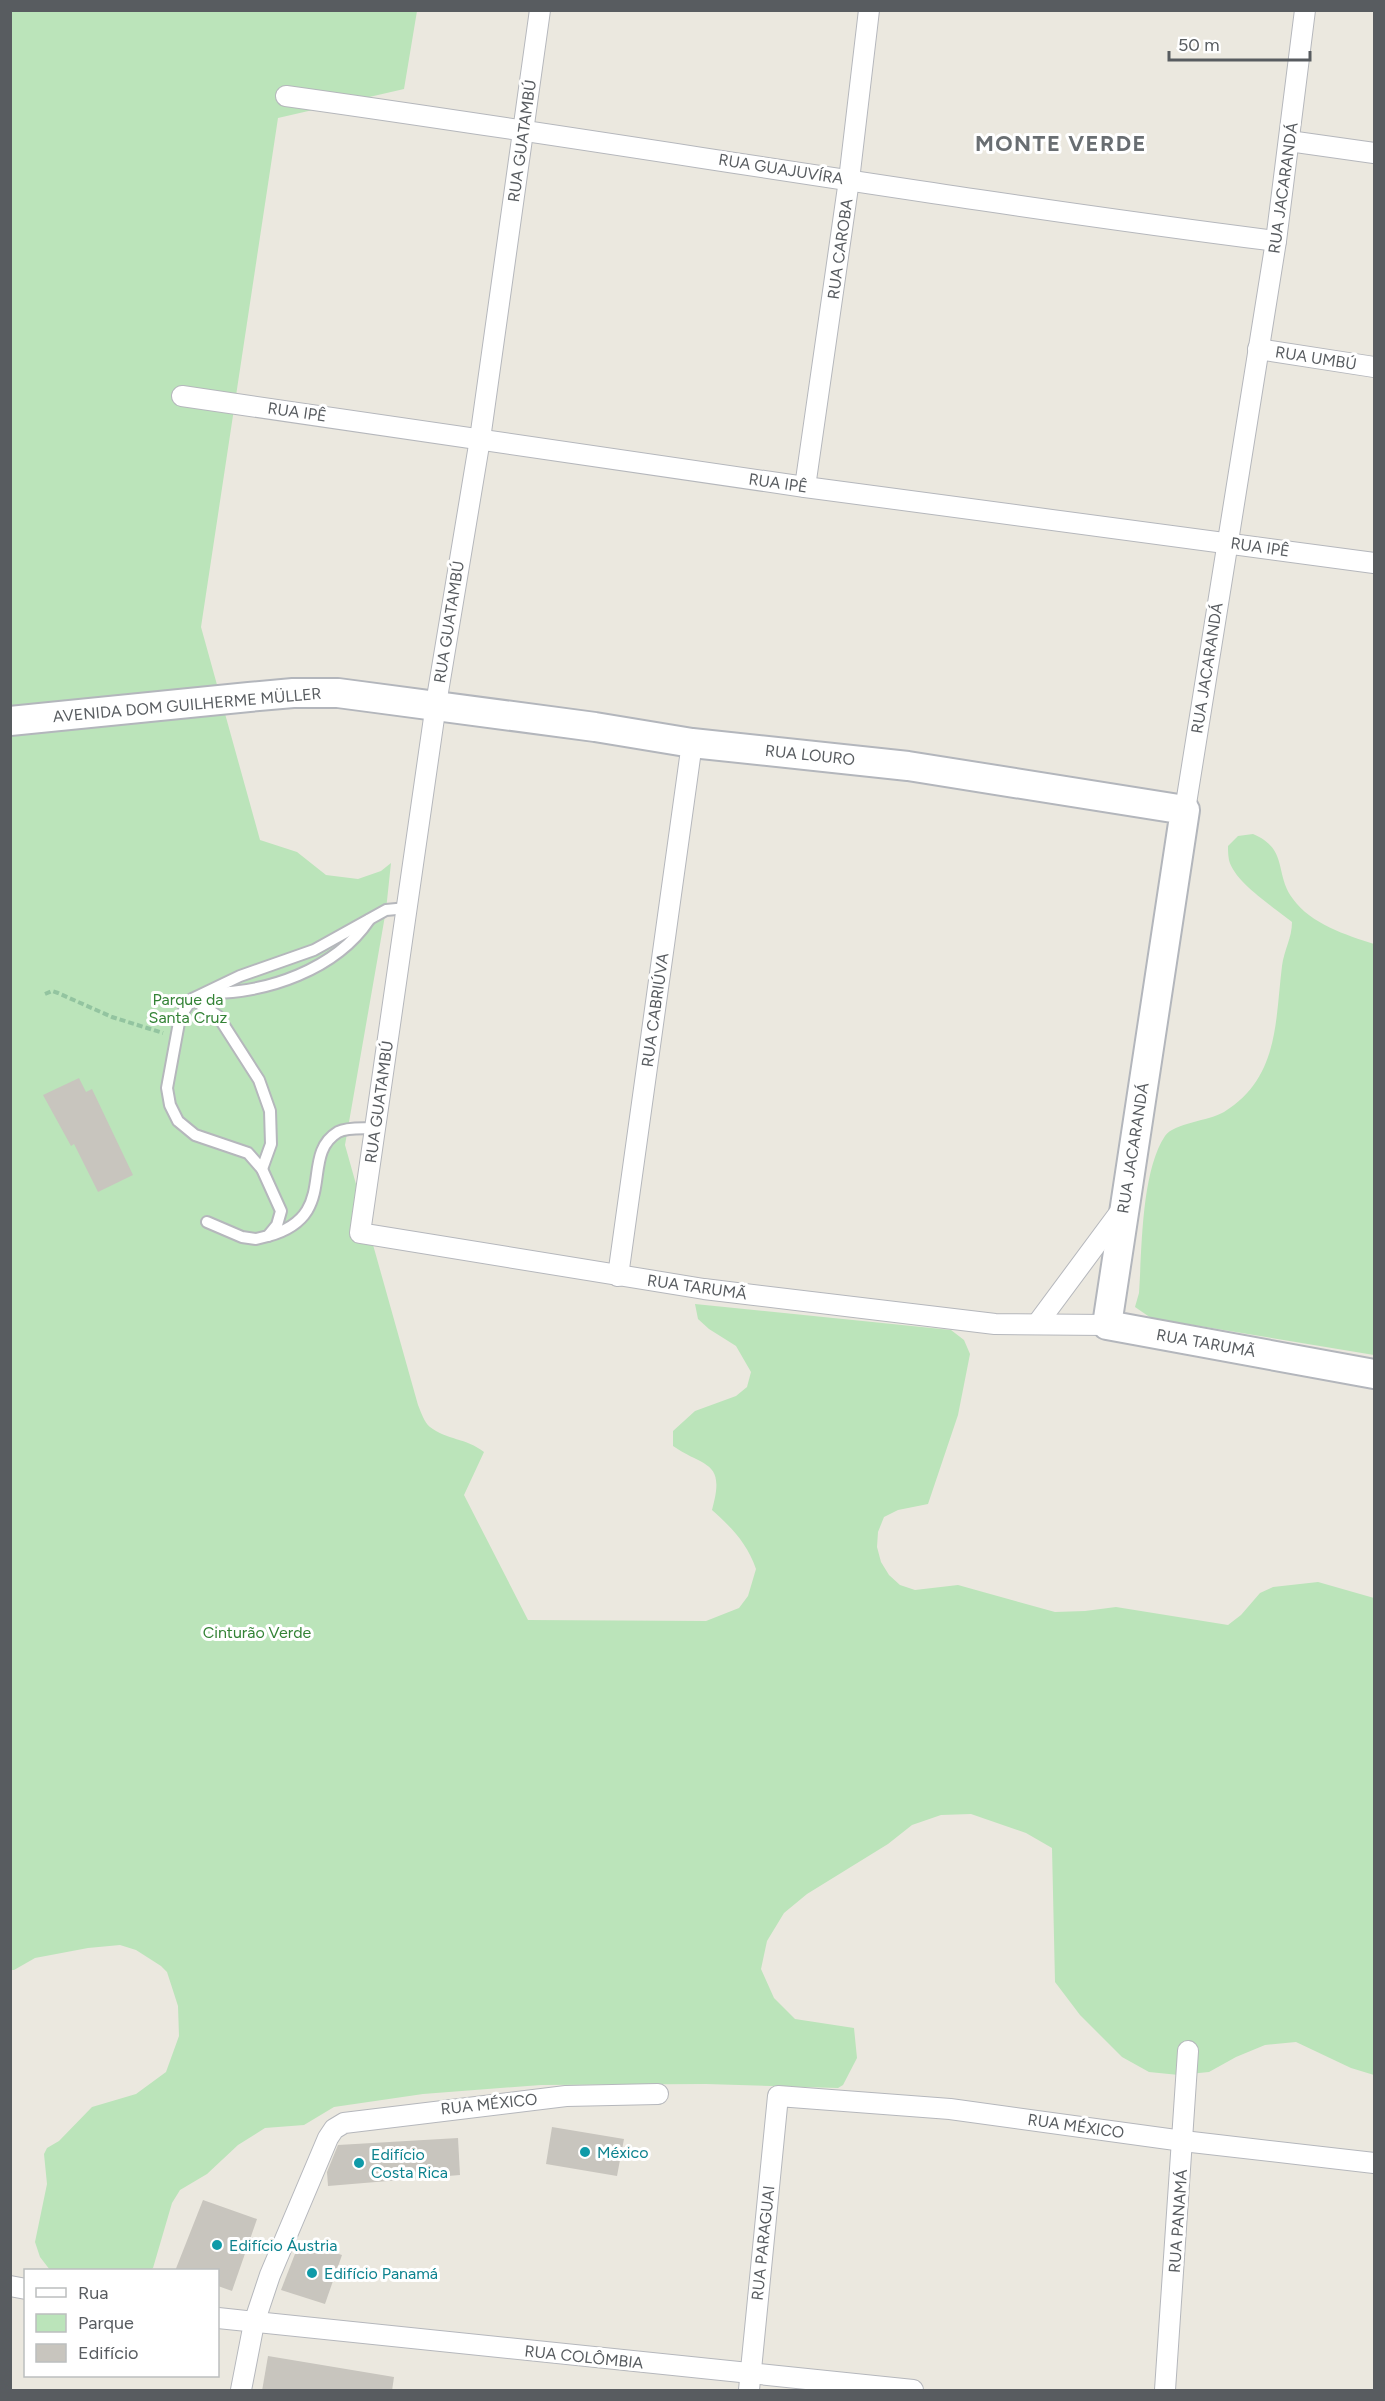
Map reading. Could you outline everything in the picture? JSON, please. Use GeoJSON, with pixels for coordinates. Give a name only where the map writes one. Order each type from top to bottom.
{"type":"FeatureCollection","features":[{"type":"Feature","properties":{"kind":"street","name":"RUA GUATAMBÚ"},"geometry":{"type":"LineString","coordinates":[[360,1233],[436,704],[480,439],[540,10]]}},
{"type":"Feature","properties":{"kind":"street","name":"RUA CAROBA"},"geometry":{"type":"LineString","coordinates":[[805,487],[849,180],[869,10]]}},
{"type":"Feature","properties":{"kind":"street","name":"RUA JACARANDÁ"},"geometry":{"type":"LineString","coordinates":[[1107,1325],[1185,810],[1276,241],[1305,10]]}},
{"type":"Feature","properties":{"kind":"street","name":"RUA GUAJUVÍRA"},"geometry":{"type":"LineString","coordinates":[[286,96],[524,129],[1080,216],[1276,241]]}},
{"type":"Feature","properties":{"kind":"street"},"geometry":{"type":"LineString","coordinates":[[1290,141],[1374,153]]}},
{"type":"Feature","properties":{"kind":"street","name":"RUA UMBÚ"},"geometry":{"type":"LineString","coordinates":[[1258,349],[1374,366]]}},
{"type":"Feature","properties":{"kind":"street","name":"RUA IPÊ"},"geometry":{"type":"LineString","coordinates":[[182,396],[805,487],[1374,563]]}},
{"type":"Feature","properties":{"kind":"street","name":"AVENIDA DOM GUILHERME MÜLLER"},"geometry":{"type":"LineString","coordinates":[[10,721],[292,693],[338,693],[436,704]]}},
{"type":"Feature","properties":{"kind":"street","name":"RUA LOURO"},"geometry":{"type":"LineString","coordinates":[[436,704],[692,743],[908,766],[1185,810]]}},
{"type":"Feature","properties":{"kind":"street","name":"RUA CABRIÚVA"},"geometry":{"type":"LineString","coordinates":[[618,1276],[692,743]]}},
{"type":"Feature","properties":{"kind":"street"},"geometry":{"type":"LineString","coordinates":[[1036,1324],[1125,1206]]}},
{"type":"Feature","properties":{"kind":"street","name":"RUA TARUMÃ"},"geometry":{"type":"LineString","coordinates":[[360,1233],[704,1289],[995,1324],[1107,1325],[1374,1374]]}},
{"type":"Feature","properties":{"kind":"street","name":"RUA PANAMÁ"},"geometry":{"type":"LineString","coordinates":[[1165,2391],[1188,2050]]}},
{"type":"Feature","properties":{"kind":"street","name":"RUA MÉXICO"},"geometry":{"type":"LineString","coordinates":[[254,2323],[270,2276],[328,2138],[334,2129],[344,2123],[566,2096],[658,2094]]}},
{"type":"Feature","properties":{"kind":"street","name":"RUA MÉXICO"},"geometry":{"type":"LineString","coordinates":[[778,2096],[950,2109],[1183,2141],[1374,2163]]}},
{"type":"Feature","properties":{"kind":"street","name":"RUA PARAGUAI"},"geometry":{"type":"LineString","coordinates":[[750,2383],[778,2096]]}},
{"type":"Feature","properties":{"kind":"street","name":"RUA COLÔMBIA"},"geometry":{"type":"LineString","coordinates":[[219,2318],[750,2383],[913,2391]]}},
{"type":"Feature","properties":{"kind":"street"},"geometry":{"type":"LineString","coordinates":[[241,2391],[254,2323]]}},
{"type":"Feature","properties":{"kind":"lane"},"geometry":{"type":"LineString","coordinates":[[268,1236],[278,1225],[281,1211],[262,1169],[248,1153],[195,1135],[178,1122],[170,1105],[168,1088],[180,1017],[192,999],[240,976],[314,950],[386,910],[407,908]]}},
{"type":"Feature","properties":{"kind":"lane"},"geometry":{"type":"LineString","coordinates":[[205,993],[229,993],[253,989],[289,978],[327,960],[360,932],[370,917]]}},
{"type":"Feature","properties":{"kind":"lane"},"geometry":{"type":"LineString","coordinates":[[192,999],[218,1016],[259,1080],[270,1111],[271,1144],[262,1169]]}},
{"type":"Feature","properties":{"kind":"lane"},"geometry":{"type":"LineString","coordinates":[[207,1222],[242,1237],[256,1239],[285,1232],[305,1214],[312,1202],[321,1156],[326,1144],[338,1132],[348,1129],[375,1128]]}},
{"type":"Feature","properties":{"kind":"path"},"geometry":{"type":"LineString","coordinates":[[45,994],[52,991],[112,1017],[176,1037]]}},
{"type":"Feature","properties":{"kind":"green space","name":"Cinturão Verde"},"geometry":{"type":"Polygon","coordinates":[[[10,11],[417,11],[404,89],[278,118],[201,627],[260,840],[297,852],[326,875],[358,879],[381,871],[391,863],[386,910],[345,1145],[424,1420],[436,1431],[484,1452],[464,1495],[528,1620],[706,1621],[739,1608],[748,1596],[756,1569],[738,1536],[712,1510],[716,1494],[714,1474],[703,1463],[673,1446],[673,1431],[695,1411],[736,1396],[747,1387],[751,1372],[736,1346],[698,1319],[695,1304],[951,1330],[964,1340],[970,1354],[958,1415],[928,1504],[898,1510],[884,1517],[878,1532],[877,1547],[881,1562],[889,1575],[900,1585],[915,1590],[958,1585],[1055,1612],[1116,1607],[1228,1625],[1241,1615],[1260,1593],[1273,1587],[1318,1582],[1374,1598],[1374,2075],[1351,2068],[1296,2042],[1265,2045],[1209,2072],[1179,2075],[1149,2072],[1122,2057],[1080,2015],[1055,1982],[1052,1848],[1026,1833],[971,1814],[941,1815],[912,1825],[888,1844],[807,1894],[784,1913],[767,1941],[761,1969],[774,1998],[795,2019],[854,2028],[857,2058],[843,2085],[838,2088],[706,2084],[541,2085],[423,2094],[334,2107],[304,2125],[265,2128],[238,2145],[207,2174],[180,2190],[172,2203],[152,2269],[49,2269],[40,2257],[35,2242],[47,2184],[44,2154],[47,2148],[59,2141],[92,2107],[136,2094],[166,2072],[179,2036],[178,2006],[167,1972],[136,1950],[120,1945],[88,1948],[35,1958],[11,1970],[10,11]]]}},
{"type":"Feature","properties":{"kind":"green space"},"geometry":{"type":"Polygon","coordinates":[[[1253,834],[1272,847],[1287,890],[1300,908],[1330,928],[1374,944],[1374,1355],[1151,1318],[1135,1307],[1139,1293],[1147,1190],[1157,1151],[1165,1136],[1176,1128],[1218,1115],[1242,1098],[1255,1083],[1265,1066],[1271,1047],[1282,966],[1292,922],[1247,886],[1232,868],[1228,846],[1238,836],[1253,834]]]}},
{"type":"Feature","properties":{"kind":"building"},"geometry":{"type":"Polygon","coordinates":[[[79,1078],[86,1092],[92,1089],[133,1175],[98,1192],[74,1144],[71,1146],[43,1095],[79,1078]]]}},
{"type":"Feature","properties":{"kind":"building","name":"México"},"geometry":{"type":"Polygon","coordinates":[[[552,2127],[624,2139],[617,2176],[546,2164],[552,2127]]]}},
{"type":"Feature","properties":{"kind":"building"},"geometry":{"type":"Polygon","coordinates":[[[458,2138],[460,2175],[328,2186],[327,2172],[338,2145],[458,2138]]]}},
{"type":"Feature","properties":{"kind":"building","name":"Edifício Áustria"},"geometry":{"type":"Polygon","coordinates":[[[203,2200],[257,2219],[232,2291],[219,2286],[219,2269],[176,2269],[203,2200]]]}},
{"type":"Feature","properties":{"kind":"building","name":"Edifício Panamá"},"geometry":{"type":"Polygon","coordinates":[[[300,2241],[342,2255],[325,2304],[281,2290],[300,2241]]]}},
{"type":"Feature","properties":{"kind":"building"},"geometry":{"type":"Polygon","coordinates":[[[268,2356],[394,2377],[392,2391],[262,2391],[268,2356]]]}},
{"type":"Feature","properties":{"kind":"place","name":"México"},"geometry":{"type":"Point","coordinates":[585,2152]}},
{"type":"Feature","properties":{"kind":"place","name":"Edifício Costa Rica"},"geometry":{"type":"Point","coordinates":[359,2163]}},
{"type":"Feature","properties":{"kind":"place","name":"Edifício Áustria"},"geometry":{"type":"Point","coordinates":[217,2245]}},
{"type":"Feature","properties":{"kind":"place","name":"Edifício Panamá"},"geometry":{"type":"Point","coordinates":[312,2273]}},
{"type":"Feature","properties":{"kind":"district","name":"MONTE VERDE"},"geometry":{"type":"Point","coordinates":[1061,143]}},
{"type":"Feature","properties":{"kind":"park label","name":"Parque da Santa Cruz"},"geometry":{"type":"Point","coordinates":[188,1008]}}]}
